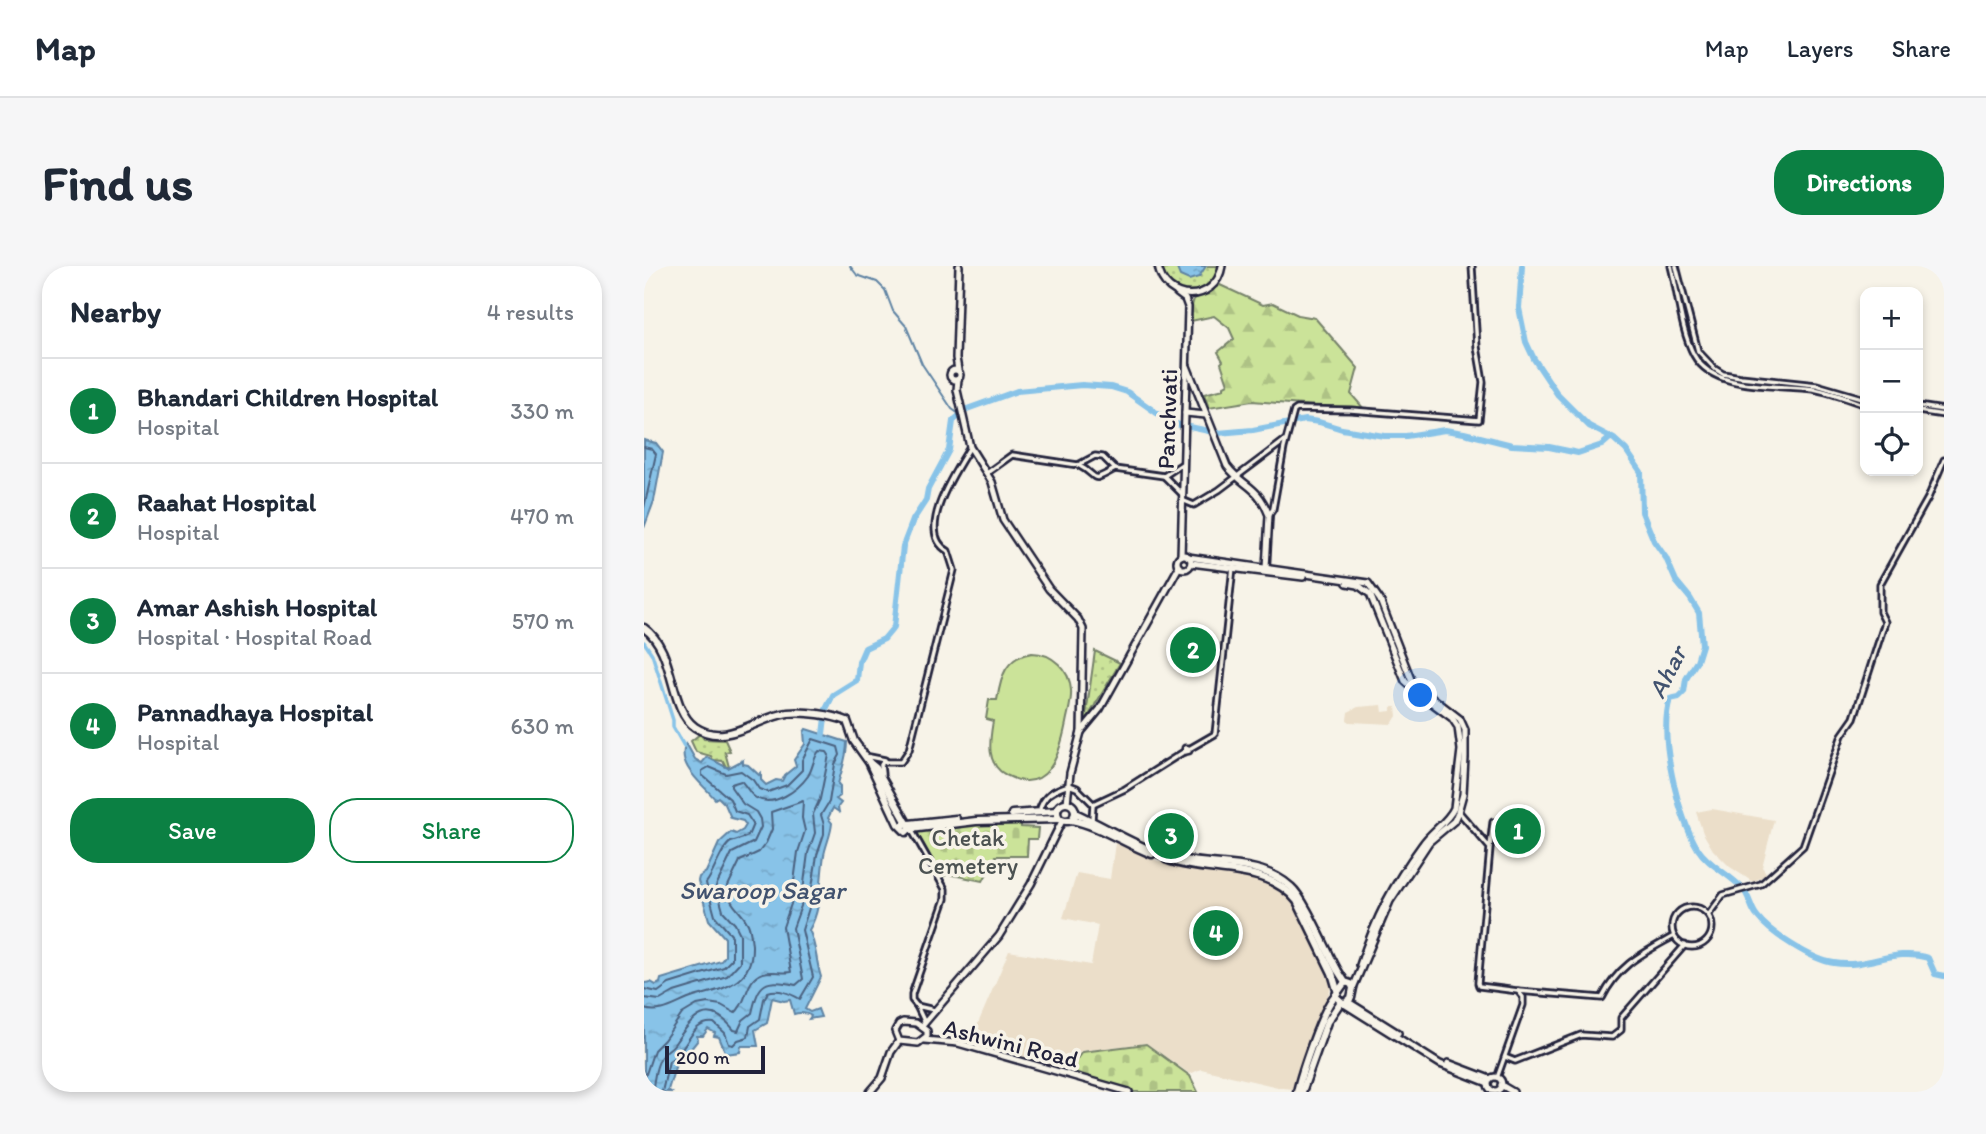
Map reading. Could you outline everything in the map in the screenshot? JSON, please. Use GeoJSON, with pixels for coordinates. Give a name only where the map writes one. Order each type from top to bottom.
{"type":"FeatureCollection","features":[{"type":"Feature","properties":{"kind":"highway"},"geometry":{"type":"LineString","coordinates":[[644,632],[666,659],[677,698],[694,726],[711,733],[731,733],[786,713],[842,719],[850,726],[854,741],[863,754],[876,768],[907,826]]}},
{"type":"Feature","properties":{"kind":"highway"},"geometry":{"type":"LineString","coordinates":[[869,762],[892,813],[907,826],[988,820],[1071,820],[1178,863],[1258,875],[1274,882],[1290,892],[1297,901],[1332,973],[1336,993],[1344,1003]]}},
{"type":"Feature","properties":{"kind":"highway"},"geometry":{"type":"LineString","coordinates":[[907,826],[1038,813],[1056,810],[1067,803],[1073,806],[1075,813],[1071,820]]}},
{"type":"Feature","properties":{"kind":"highway"},"geometry":{"type":"LineString","coordinates":[[1056,810],[1060,820]]}},
{"type":"Feature","properties":{"kind":"highway"},"geometry":{"type":"LineString","coordinates":[[1075,813],[1163,855],[1266,871],[1293,888],[1349,985],[1351,998],[1327,1022],[1299,1092]]}},
{"type":"Feature","properties":{"kind":"highway"},"geometry":{"type":"LineString","coordinates":[[1299,1092],[1304,1067],[1327,1007],[1336,993],[1349,985]]}},
{"type":"Feature","properties":{"kind":"main road"},"geometry":{"type":"LineString","coordinates":[[959,266],[955,371],[950,375],[955,379],[970,444],[987,473],[1003,520],[1049,589],[1083,629],[1081,732],[1067,803]]}},
{"type":"Feature","properties":{"kind":"main road"},"geometry":{"type":"LineString","coordinates":[[1158,266],[1163,280],[1185,299],[1188,307]]}},
{"type":"Feature","properties":{"kind":"main road"},"geometry":{"type":"LineString","coordinates":[[1188,307],[1192,300],[1213,285],[1222,266]]}},
{"type":"Feature","properties":{"kind":"main road"},"geometry":{"type":"LineString","coordinates":[[1177,293],[1200,294]]}},
{"type":"Feature","properties":{"kind":"main road","name":"Panchvati"},"geometry":{"type":"LineString","coordinates":[[1081,732],[1100,709],[1179,567],[1177,561],[1187,558],[1181,532],[1188,307]]}},
{"type":"Feature","properties":{"kind":"main road"},"geometry":{"type":"LineString","coordinates":[[1186,364],[1227,466],[1235,477],[1255,490],[1269,515],[1266,570]]}},
{"type":"Feature","properties":{"kind":"main road"},"geometry":{"type":"LineString","coordinates":[[1185,413],[1206,416]]}},
{"type":"Feature","properties":{"kind":"main road"},"geometry":{"type":"LineString","coordinates":[[1179,567],[1185,569],[1187,558],[1358,585],[1370,594],[1405,681],[1452,718],[1458,726],[1461,750],[1456,810],[1424,841],[1375,922],[1349,985]]}},
{"type":"Feature","properties":{"kind":"main road"},"geometry":{"type":"LineString","coordinates":[[925,1023],[999,936],[1031,884],[1060,820]]}},
{"type":"Feature","properties":{"kind":"main road"},"geometry":{"type":"LineString","coordinates":[[1344,1003],[1436,1058],[1492,1080],[1501,1089]]}},
{"type":"Feature","properties":{"kind":"main road"},"geometry":{"type":"LineString","coordinates":[[900,1041],[911,1043],[924,1040],[928,1036],[925,1023]]}},
{"type":"Feature","properties":{"kind":"main road"},"geometry":{"type":"LineString","coordinates":[[900,1041],[895,1031],[898,1024],[925,1023]]}},
{"type":"Feature","properties":{"kind":"main road"},"geometry":{"type":"LineString","coordinates":[[927,1031],[958,1043]]}},
{"type":"Feature","properties":{"kind":"main road","name":"Ashwini Road"},"geometry":{"type":"LineString","coordinates":[[924,1040],[958,1043],[1129,1092]]}},
{"type":"Feature","properties":{"kind":"main road"},"geometry":{"type":"LineString","coordinates":[[870,1092],[882,1078],[891,1052],[900,1041]]}},
{"type":"Feature","properties":{"kind":"main road"},"geometry":{"type":"LineString","coordinates":[[1492,1080],[1492,1090],[1513,1092]]}},
{"type":"Feature","properties":{"kind":"street"},"geometry":{"type":"LineString","coordinates":[[1269,515],[1273,509],[1294,411],[1305,408],[1351,410],[1479,420],[1483,382],[1477,343],[1472,266]]}},
{"type":"Feature","properties":{"kind":"street"},"geometry":{"type":"LineString","coordinates":[[1673,266],[1698,351],[1715,369],[1723,374],[1813,385],[1860,398]]}},
{"type":"Feature","properties":{"kind":"street"},"geometry":{"type":"LineString","coordinates":[[1673,266],[1690,346],[1701,365],[1722,379],[1818,390],[1860,403]]}},
{"type":"Feature","properties":{"kind":"street"},"geometry":{"type":"LineString","coordinates":[[1923,410],[1944,413]]}},
{"type":"Feature","properties":{"kind":"street"},"geometry":{"type":"LineString","coordinates":[[1078,465],[1099,456],[1115,469],[1164,476],[1182,497],[1194,505],[1219,490],[1286,440]]}},
{"type":"Feature","properties":{"kind":"street"},"geometry":{"type":"LineString","coordinates":[[886,787],[881,765],[883,762],[901,762],[909,750],[954,570],[948,551],[940,547],[935,537],[934,527],[953,474],[970,444]]}},
{"type":"Feature","properties":{"kind":"street"},"geometry":{"type":"LineString","coordinates":[[987,473],[1012,455],[1078,465],[1095,478],[1102,478],[1115,469]]}},
{"type":"Feature","properties":{"kind":"street"},"geometry":{"type":"LineString","coordinates":[[1709,914],[1723,895],[1760,884],[1803,846],[1842,735],[1854,718],[1885,622],[1880,612],[1880,584],[1928,498],[1944,460]]}},
{"type":"Feature","properties":{"kind":"street"},"geometry":{"type":"LineString","coordinates":[[1164,476],[1182,464]]}},
{"type":"Feature","properties":{"kind":"street"},"geometry":{"type":"LineString","coordinates":[[1093,804],[1125,789],[1214,734],[1233,566]]}},
{"type":"Feature","properties":{"kind":"street"},"geometry":{"type":"LineString","coordinates":[[863,754],[873,759],[904,759]]}},
{"type":"Feature","properties":{"kind":"street"},"geometry":{"type":"LineString","coordinates":[[1038,813],[1046,796],[1053,790],[1069,785],[1077,788],[1093,804],[1092,820]]}},
{"type":"Feature","properties":{"kind":"street"},"geometry":{"type":"LineString","coordinates":[[1456,810],[1490,848]]}},
{"type":"Feature","properties":{"kind":"street"},"geometry":{"type":"LineString","coordinates":[[1493,822],[1479,986],[1602,998],[1622,968],[1674,936]]}},
{"type":"Feature","properties":{"kind":"street"},"geometry":{"type":"LineString","coordinates":[[907,826],[945,889],[945,899],[914,985],[912,1000],[925,1023]]}},
{"type":"Feature","properties":{"kind":"street"},"geometry":{"type":"LineString","coordinates":[[1695,906],[1709,914],[1713,929],[1708,940],[1693,947],[1685,945],[1674,936],[1672,923],[1681,909],[1695,906]]}},
{"type":"Feature","properties":{"kind":"street"},"geometry":{"type":"LineString","coordinates":[[1505,1057],[1515,1061],[1581,1035],[1612,1037],[1620,1030],[1621,1018],[1685,945]]}},
{"type":"Feature","properties":{"kind":"street"},"geometry":{"type":"LineString","coordinates":[[1492,1080],[1505,1057],[1523,1005],[1518,991]]}},
{"type":"Feature","properties":{"kind":"street"},"geometry":{"type":"LineString","coordinates":[[917,1006],[936,1011]]}},
{"type":"Feature","properties":{"kind":"shaded area"},"geometry":{"type":"Polygon","coordinates":[[[1382,705],[1383,712],[1396,707],[1397,716],[1392,724],[1347,720],[1348,712],[1358,707],[1382,705]]]}},
{"type":"Feature","properties":{"kind":"shaded area"},"geometry":{"type":"Polygon","coordinates":[[[1712,809],[1774,820],[1762,867],[1767,874],[1753,882],[1730,867],[1713,850],[1703,833],[1696,812],[1712,809]]]}},
{"type":"Feature","properties":{"kind":"shaded area"},"geometry":{"type":"Polygon","coordinates":[[[1115,843],[1170,866],[1267,881],[1287,893],[1296,905],[1332,985],[1295,1080],[1294,1089],[1201,1069],[1190,1074],[1146,1043],[1081,1051],[1068,1070],[971,1040],[1009,951],[1091,965],[1098,925],[1063,918],[1077,873],[1110,879],[1115,843]]]}},
{"type":"Feature","properties":{"kind":"green space"},"geometry":{"type":"Polygon","coordinates":[[[1162,266],[1220,266],[1209,285],[1191,292],[1172,286],[1162,266]]]}},
{"type":"Feature","properties":{"kind":"green space"},"geometry":{"type":"Polygon","coordinates":[[[1220,285],[1263,305],[1273,303],[1298,315],[1315,318],[1358,368],[1351,394],[1365,410],[1252,401],[1209,408],[1204,394],[1224,389],[1228,384],[1218,352],[1234,339],[1229,328],[1214,316],[1191,321],[1191,309],[1194,299],[1220,285]]]}},
{"type":"Feature","properties":{"kind":"green space"},"geometry":{"type":"Polygon","coordinates":[[[1095,651],[1120,663],[1085,722],[1095,651]]]}},
{"type":"Feature","properties":{"kind":"green space"},"geometry":{"type":"Polygon","coordinates":[[[1032,653],[1046,656],[1059,664],[1070,683],[1071,698],[1060,747],[1049,768],[1042,776],[1032,780],[1020,780],[1006,775],[995,764],[990,751],[993,721],[986,719],[989,700],[997,700],[1006,669],[1016,659],[1032,653]]]}},
{"type":"Feature","properties":{"kind":"green space"},"geometry":{"type":"Polygon","coordinates":[[[700,734],[704,739],[725,740],[730,751],[725,752],[729,767],[726,767],[723,761],[713,760],[711,756],[696,752],[691,741],[700,734]]]}},
{"type":"Feature","properties":{"kind":"green space","name":"Chetak Cemetery"},"geometry":{"type":"Polygon","coordinates":[[[985,823],[1021,823],[1021,827],[1038,828],[1037,839],[1028,839],[1027,856],[996,856],[983,881],[948,874],[942,877],[916,831],[985,823]]]}},
{"type":"Feature","properties":{"kind":"green space"},"geometry":{"type":"Polygon","coordinates":[[[1146,1044],[1190,1076],[1198,1092],[1132,1092],[1068,1071],[1082,1052],[1146,1044]]]}},
{"type":"Feature","properties":{"kind":"water"},"geometry":{"type":"Polygon","coordinates":[[[1176,266],[1206,266],[1199,277],[1189,280],[1180,276],[1176,266]]]}},
{"type":"Feature","properties":{"kind":"water"},"geometry":{"type":"Polygon","coordinates":[[[644,440],[656,443],[663,452],[654,501],[644,528],[644,440]]]}},
{"type":"Feature","properties":{"kind":"water","name":"Swaroop Sagar"},"geometry":{"type":"Polygon","coordinates":[[[806,729],[847,742],[838,784],[840,796],[836,799],[841,803],[839,812],[833,808],[828,818],[832,823],[824,855],[818,903],[809,930],[821,977],[805,1009],[810,1012],[818,1009],[821,1017],[809,1019],[811,1016],[808,1014],[794,1014],[790,1000],[772,998],[767,1023],[755,1030],[758,1046],[741,1046],[740,1052],[726,1054],[719,1037],[714,1036],[715,1033],[708,1029],[703,1036],[697,1036],[698,1040],[685,1056],[685,1060],[676,1064],[668,1090],[671,1092],[644,1092],[644,983],[651,982],[656,985],[661,979],[721,961],[725,956],[725,938],[709,920],[698,881],[706,872],[719,843],[731,832],[736,834],[743,830],[746,825],[743,821],[731,818],[725,804],[718,797],[715,799],[692,774],[684,759],[686,743],[695,759],[702,763],[707,757],[728,768],[743,760],[743,764],[759,775],[761,773],[761,780],[766,785],[776,780],[782,781],[796,766],[794,760],[805,744],[806,729]]]}},
{"type":"Feature","properties":{"kind":"waterway"},"geometry":{"type":"LineString","coordinates":[[850,266],[857,275],[877,282],[885,290],[893,311],[906,326],[922,364],[952,409],[959,414]]}},
{"type":"Feature","properties":{"kind":"waterway","name":"Ahar"},"geometry":{"type":"LineString","coordinates":[[1522,266],[1519,308],[1526,342],[1534,359],[1558,395],[1589,426],[1614,439],[1626,450],[1641,472],[1642,512],[1676,581],[1699,613],[1702,645],[1697,661],[1686,679],[1684,692],[1679,697],[1670,699],[1667,715],[1668,754],[1672,776],[1684,817],[1698,849],[1707,860],[1742,888],[1763,923],[1803,951],[1825,961],[1846,964],[1916,955],[1928,958],[1935,974],[1944,976]]}},
{"type":"Feature","properties":{"kind":"waterway"},"geometry":{"type":"LineString","coordinates":[[823,734],[826,709],[833,695],[857,680],[859,662],[865,648],[884,639],[894,627],[903,546],[913,520],[926,500],[928,489],[949,450],[953,421],[967,409],[1017,391],[1082,385],[1111,387],[1127,392],[1171,423],[1218,433],[1253,430],[1305,420],[1384,436],[1406,436],[1445,430],[1512,445],[1549,447],[1578,453],[1602,445],[1610,438]]}},
{"type":"Feature","properties":{"kind":"waterway"},"geometry":{"type":"LineString","coordinates":[[644,642],[652,654],[673,727],[684,746]]}},
{"type":"Feature","properties":{"kind":"place","name":"Raahat Hospital"},"geometry":{"type":"Point","coordinates":[1193,650]}},
{"type":"Feature","properties":{"kind":"place","name":"Bhandari Children Hospital"},"geometry":{"type":"Point","coordinates":[1518,831]}},
{"type":"Feature","properties":{"kind":"place","name":"Amar Ashish Hospital"},"geometry":{"type":"Point","coordinates":[1171,836]}},
{"type":"Feature","properties":{"kind":"place","name":"Pannadhaya Hospital"},"geometry":{"type":"Point","coordinates":[1216,933]}}]}
